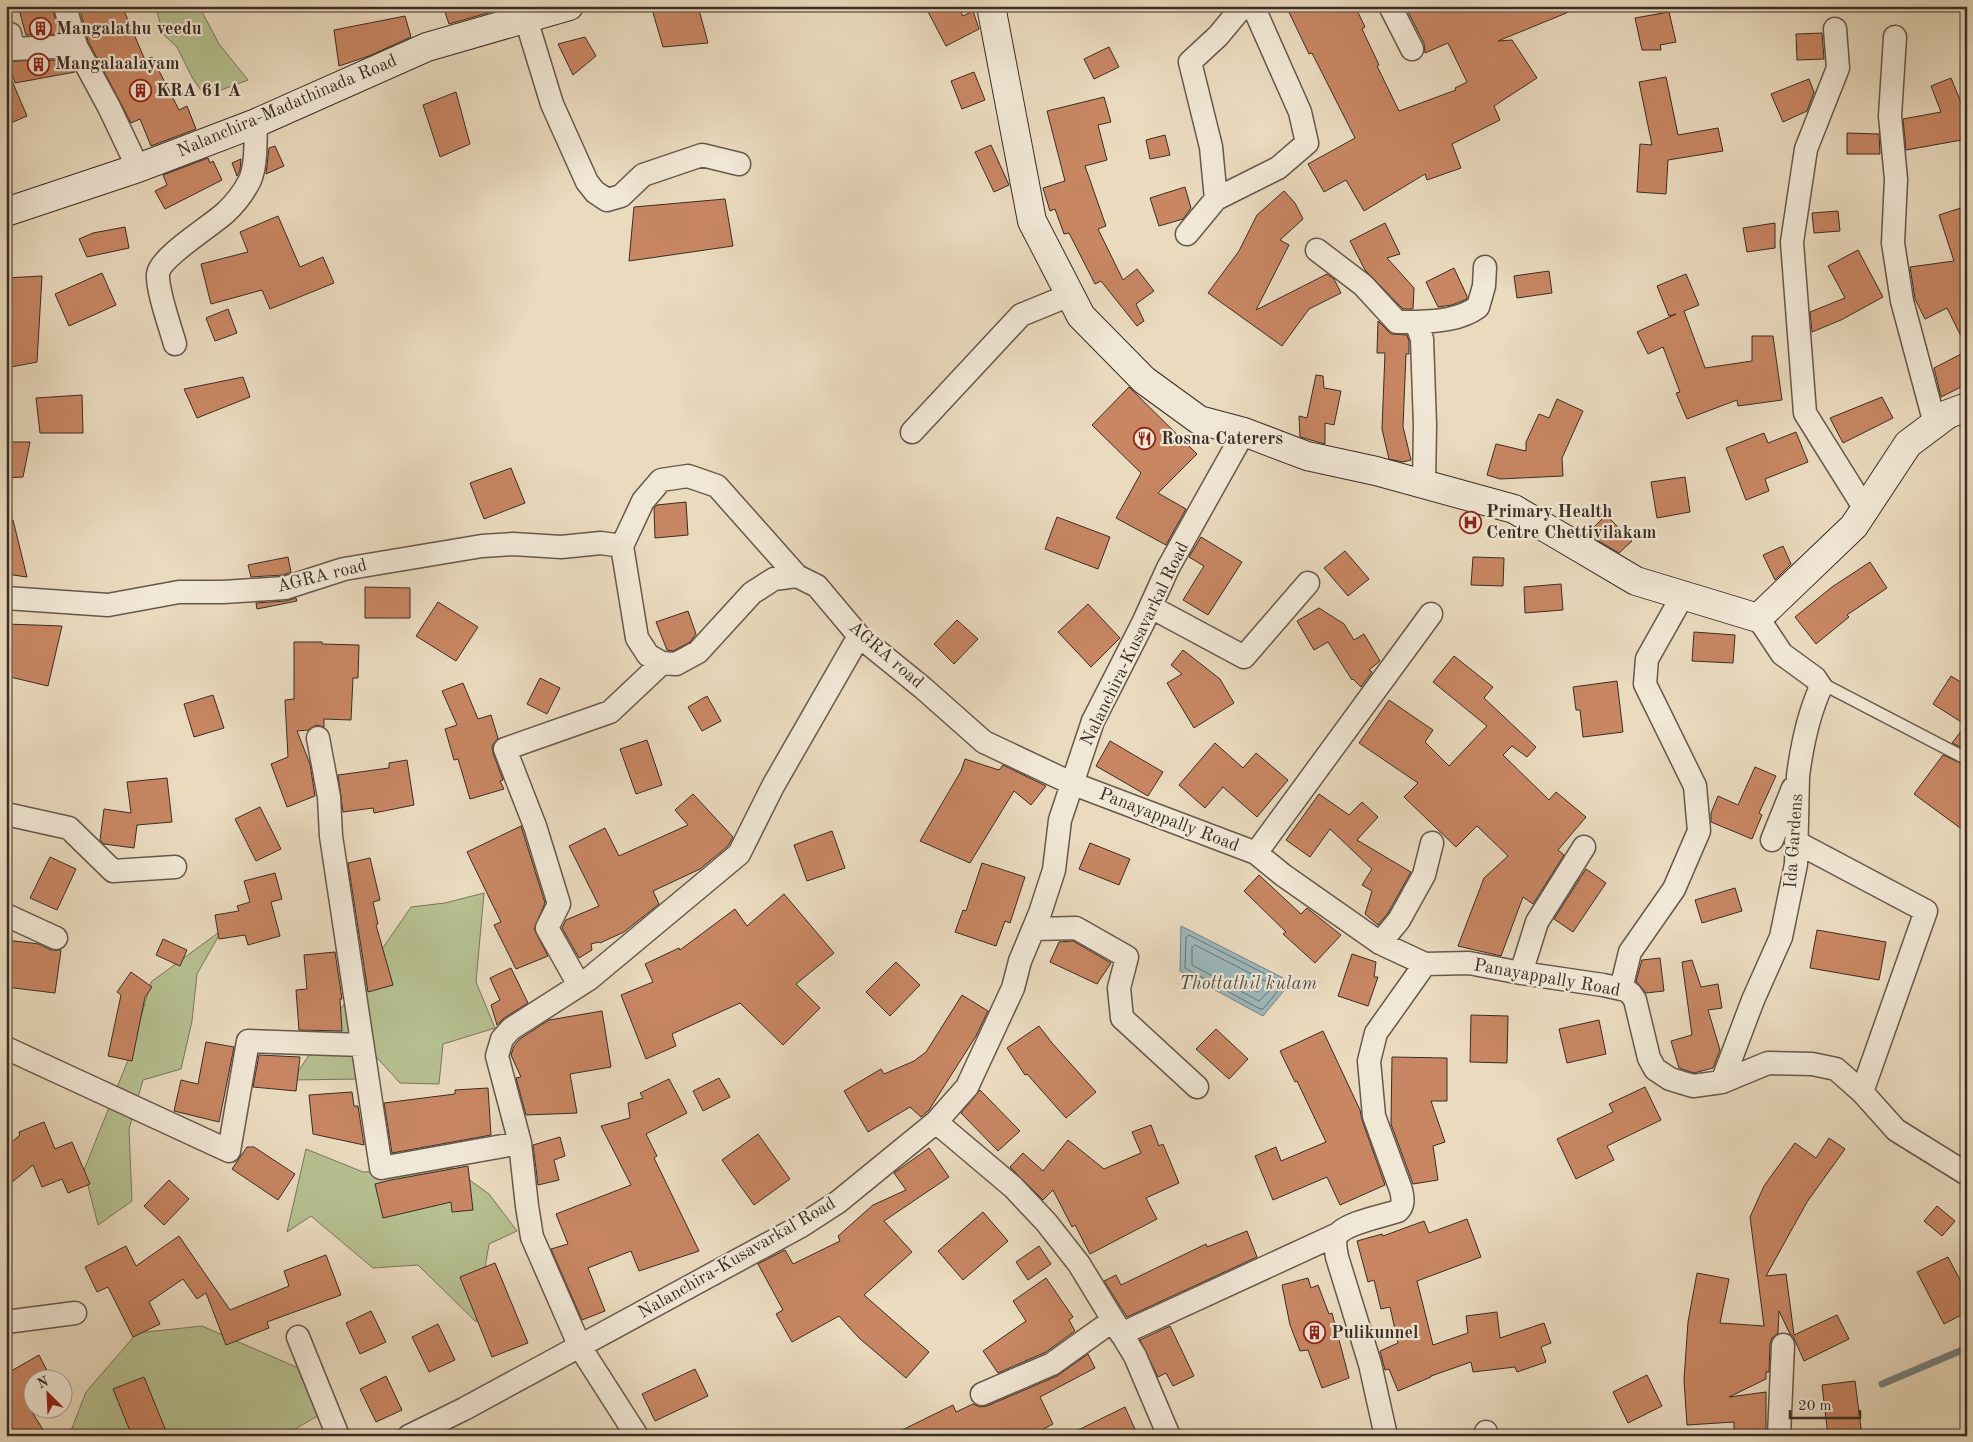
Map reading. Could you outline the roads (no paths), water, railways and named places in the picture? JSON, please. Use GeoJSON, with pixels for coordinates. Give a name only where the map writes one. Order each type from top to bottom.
{"type":"FeatureCollection","features":[{"type":"Feature","properties":{"kind":"main road","name":"Nalanchira-Madathinada Road"},"geometry":{"type":"LineString","coordinates":[[6,212],[138,168],[256,123],[427,47],[524,13],[569,6]]}},
{"type":"Feature","properties":{"kind":"main road"},"geometry":{"type":"LineString","coordinates":[[990,6],[1032,221],[1081,316],[1144,380],[1199,420],[1244,432],[1307,456],[1376,471],[1514,509],[1636,581],[1758,618],[1854,526],[1908,444],[1948,414],[1967,407]]}},
{"type":"Feature","properties":{"kind":"street"},"geometry":{"type":"LineString","coordinates":[[65,6],[76,46],[109,107],[138,168]]}},
{"type":"Feature","properties":{"kind":"street"},"geometry":{"type":"LineString","coordinates":[[1216,199],[1211,147],[1190,62],[1218,36],[1243,6]]}},
{"type":"Feature","properties":{"kind":"street"},"geometry":{"type":"LineString","coordinates":[[1186,234],[1216,199],[1278,168],[1307,143],[1300,112],[1253,6]]}},
{"type":"Feature","properties":{"kind":"street"},"geometry":{"type":"LineString","coordinates":[[1390,6],[1412,48]]}},
{"type":"Feature","properties":{"kind":"street"},"geometry":{"type":"LineString","coordinates":[[524,13],[552,104],[587,182],[595,192],[607,200],[620,196],[643,175],[702,154],[739,164]]}},
{"type":"Feature","properties":{"kind":"street"},"geometry":{"type":"LineString","coordinates":[[1834,29],[1838,68],[1806,149],[1792,242],[1804,413],[1865,509]]}},
{"type":"Feature","properties":{"kind":"street"},"geometry":{"type":"LineString","coordinates":[[10,34],[14,49],[76,46]]}},
{"type":"Feature","properties":{"kind":"street"},"geometry":{"type":"LineString","coordinates":[[1895,37],[1890,116],[1896,179],[1893,243],[1902,301],[1935,424]]}},
{"type":"Feature","properties":{"kind":"street"},"geometry":{"type":"LineString","coordinates":[[175,344],[160,288],[159,269],[166,258],[226,212],[242,193],[251,178],[255,159],[256,123]]}},
{"type":"Feature","properties":{"kind":"street"},"geometry":{"type":"LineString","coordinates":[[1317,250],[1363,285],[1397,322],[1438,321],[1468,314],[1478,307],[1484,286],[1485,267]]}},
{"type":"Feature","properties":{"kind":"street"},"geometry":{"type":"LineString","coordinates":[[912,432],[1021,315],[1070,295]]}},
{"type":"Feature","properties":{"kind":"street"},"geometry":{"type":"LineString","coordinates":[[1416,322],[1422,339],[1425,425],[1424,484]]}},
{"type":"Feature","properties":{"kind":"street","name":"Nalanchira-Kusavarkal Road"},"geometry":{"type":"LineString","coordinates":[[409,1436],[464,1409],[802,1226],[838,1202],[936,1122],[967,1087],[1014,988],[1020,961],[1034,929],[1054,870],[1060,820],[1093,721],[1151,607],[1168,568],[1244,432]]}},
{"type":"Feature","properties":{"kind":"street","name":"AGRA road"},"geometry":{"type":"LineString","coordinates":[[6,598],[108,605],[179,592],[223,592],[285,588],[344,569],[482,546],[513,544],[561,547],[601,543],[622,546],[644,501],[661,480],[688,476],[717,486],[797,576],[817,586],[859,636],[924,688],[984,742],[1071,783]]}},
{"type":"Feature","properties":{"kind":"street"},"geometry":{"type":"LineString","coordinates":[[622,546],[637,638],[648,654],[662,663],[676,664],[698,652],[752,593],[774,579],[797,576]]}},
{"type":"Feature","properties":{"kind":"street"},"geometry":{"type":"LineString","coordinates":[[1151,607],[1244,657],[1308,583]]}},
{"type":"Feature","properties":{"kind":"street"},"geometry":{"type":"LineString","coordinates":[[1621,989],[1630,952],[1674,890],[1699,831],[1695,786],[1645,684],[1647,659],[1683,596]]}},
{"type":"Feature","properties":{"kind":"street"},"geometry":{"type":"LineString","coordinates":[[1256,853],[1431,614]]}},
{"type":"Feature","properties":{"kind":"street"},"geometry":{"type":"LineString","coordinates":[[1758,618],[1782,654],[1819,682]]}},
{"type":"Feature","properties":{"kind":"street"},"geometry":{"type":"LineString","coordinates":[[637,1436],[580,1347],[532,1237],[520,1143],[498,1056],[502,1039],[510,1029],[589,979],[739,854],[773,786],[859,636]]}},
{"type":"Feature","properties":{"kind":"street"},"geometry":{"type":"LineString","coordinates":[[579,985],[547,928],[559,904],[536,826],[506,750],[610,712],[662,663]]}},
{"type":"Feature","properties":{"kind":"street","name":"Ida Gardens"},"geometry":{"type":"LineString","coordinates":[[1722,1082],[1753,1000],[1781,937],[1796,864],[1798,776],[1809,718],[1821,687],[1819,682]]}},
{"type":"Feature","properties":{"kind":"street"},"geometry":{"type":"LineString","coordinates":[[318,738],[329,797],[331,836],[381,1168],[520,1143]]}},
{"type":"Feature","properties":{"kind":"street"},"geometry":{"type":"LineString","coordinates":[[1772,840],[1798,776]]}},
{"type":"Feature","properties":{"kind":"street","name":"Panayappally Road"},"geometry":{"type":"LineString","coordinates":[[1071,783],[1256,853],[1283,875],[1380,943],[1425,964],[1469,963],[1621,989],[1631,994],[1634,1000],[1649,1058],[1655,1069],[1670,1080],[1693,1086],[1722,1082],[1768,1064],[1812,1064],[1836,1069],[1862,1092],[1896,1130],[1967,1174]]}},
{"type":"Feature","properties":{"kind":"street"},"geometry":{"type":"LineString","coordinates":[[6,814],[69,828],[114,871],[175,867]]}},
{"type":"Feature","properties":{"kind":"street"},"geometry":{"type":"LineString","coordinates":[[1796,842],[1926,911],[1862,1092]]}},
{"type":"Feature","properties":{"kind":"street"},"geometry":{"type":"LineString","coordinates":[[1380,943],[1400,920],[1424,875],[1432,843]]}},
{"type":"Feature","properties":{"kind":"street"},"geometry":{"type":"LineString","coordinates":[[1521,973],[1537,922],[1584,847]]}},
{"type":"Feature","properties":{"kind":"street"},"geometry":{"type":"LineString","coordinates":[[6,915],[56,938]]}},
{"type":"Feature","properties":{"kind":"street"},"geometry":{"type":"LineString","coordinates":[[1034,929],[1076,928],[1128,957],[1119,988],[1122,1018],[1197,1087]]}},
{"type":"Feature","properties":{"kind":"street"},"geometry":{"type":"LineString","coordinates":[[982,1394],[1052,1364],[1116,1327],[1338,1234],[1354,1225],[1398,1211],[1402,1207],[1403,1199],[1374,1116],[1369,1061],[1376,1033],[1425,964]]}},
{"type":"Feature","properties":{"kind":"street"},"geometry":{"type":"LineString","coordinates":[[6,1048],[229,1151],[248,1041],[362,1045]]}},
{"type":"Feature","properties":{"kind":"street"},"geometry":{"type":"LineString","coordinates":[[936,1122],[1013,1187],[1046,1222],[1079,1264],[1134,1356],[1168,1436]]}},
{"type":"Feature","properties":{"kind":"street"},"geometry":{"type":"LineString","coordinates":[[1338,1234],[1335,1241],[1337,1257],[1370,1364],[1386,1436]]}},
{"type":"Feature","properties":{"kind":"street"},"geometry":{"type":"LineString","coordinates":[[6,1322],[75,1313]]}},
{"type":"Feature","properties":{"kind":"street"},"geometry":{"type":"LineString","coordinates":[[298,1337],[338,1436]]}},
{"type":"Feature","properties":{"kind":"street"},"geometry":{"type":"LineString","coordinates":[[1779,1436],[1783,1345]]}},
{"type":"Feature","properties":{"kind":"lane"},"geometry":{"type":"LineString","coordinates":[[1819,682],[1967,758]]}},
{"type":"Feature","properties":{"kind":"water","name":"Thottathil kulam"},"geometry":{"type":"Polygon","coordinates":[[[1181,926],[1291,982],[1263,1016],[1180,971],[1181,926]]]}},
{"type":"Feature","properties":{"kind":"waterway"},"geometry":{"type":"LineString","coordinates":[[1882,1384],[1967,1348]]}},
{"type":"Feature","properties":{"kind":"place","name":"Mangalathu veedu"},"geometry":{"type":"Point","coordinates":[40,29]}},
{"type":"Feature","properties":{"kind":"place","name":"Mangalaalayam"},"geometry":{"type":"Point","coordinates":[39,64]}},
{"type":"Feature","properties":{"kind":"place","name":"KRA 61 A"},"geometry":{"type":"Point","coordinates":[140,91]}},
{"type":"Feature","properties":{"kind":"place","name":"Rosna Caterers"},"geometry":{"type":"Point","coordinates":[1145,439]}},
{"type":"Feature","properties":{"kind":"place","name":"Primary Health Centre Chettivilakam"},"geometry":{"type":"Point","coordinates":[1470,522]}},
{"type":"Feature","properties":{"kind":"place","name":"Pulikunnel"},"geometry":{"type":"Point","coordinates":[1315,1333]}}]}
